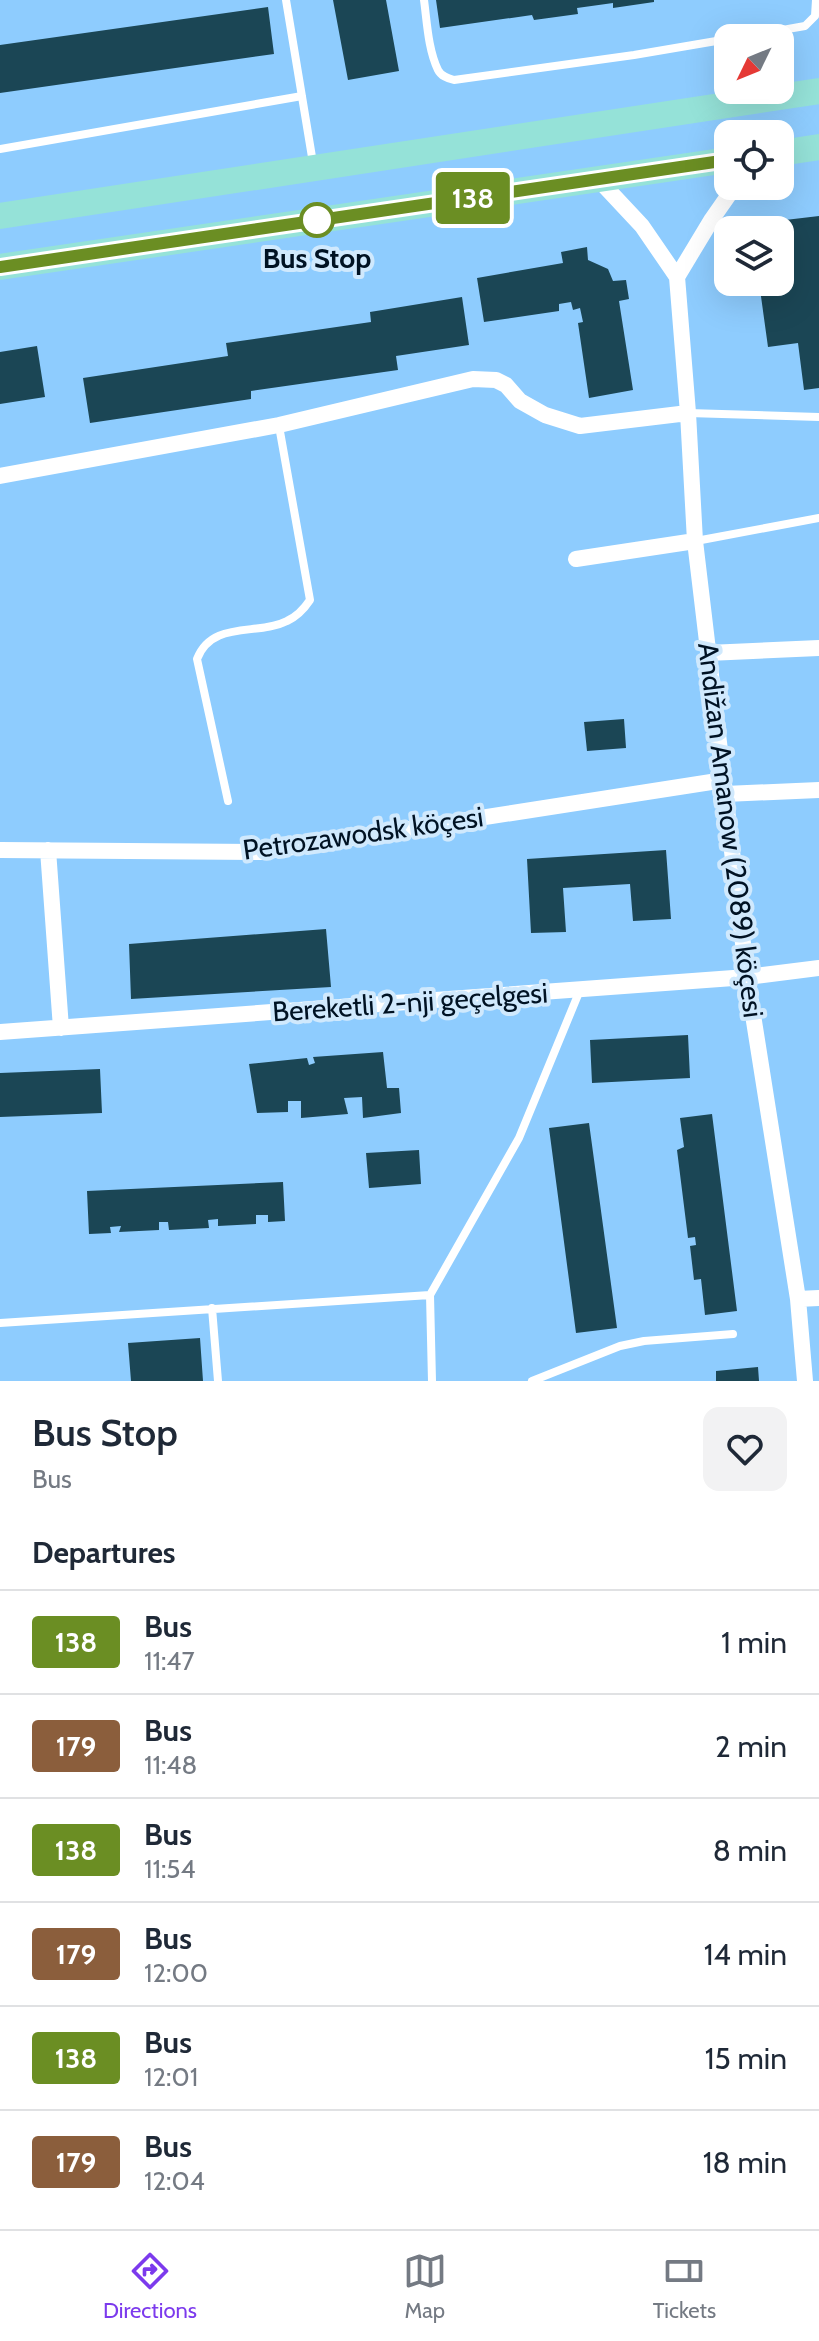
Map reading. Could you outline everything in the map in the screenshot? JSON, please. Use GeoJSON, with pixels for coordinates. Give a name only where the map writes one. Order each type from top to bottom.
{"type":"FeatureCollection","features":[{"type":"Feature","properties":{"kind":"main road"},"geometry":{"type":"LineString","coordinates":[[0,216],[819,91]]}},
{"type":"Feature","properties":{"kind":"main road"},"geometry":{"type":"LineString","coordinates":[[794,151],[819,147]]}},
{"type":"Feature","properties":{"kind":"main road"},"geometry":{"type":"LineString","coordinates":[[0,267],[714,162]]}},
{"type":"Feature","properties":{"kind":"street","name":"Andižan Amanow (2089) köçesi"},"geometry":{"type":"LineString","coordinates":[[598,179],[642,226],[677,277],[695,541],[747,977],[798,1299],[805,1381]]}},
{"type":"Feature","properties":{"kind":"street"},"geometry":{"type":"LineString","coordinates":[[677,277],[725,200]]}},
{"type":"Feature","properties":{"kind":"street"},"geometry":{"type":"LineString","coordinates":[[0,476],[279,425],[473,379],[496,380],[506,385],[520,401],[545,415],[580,426],[688,413]]}},
{"type":"Feature","properties":{"kind":"street"},"geometry":{"type":"LineString","coordinates":[[576,559],[695,541]]}},
{"type":"Feature","properties":{"kind":"street"},"geometry":{"type":"LineString","coordinates":[[708,653],[819,648]]}},
{"type":"Feature","properties":{"kind":"street","name":"Petrozawodsk köçesi"},"geometry":{"type":"LineString","coordinates":[[0,850],[261,852],[724,787],[819,790]]}},
{"type":"Feature","properties":{"kind":"street"},"geometry":{"type":"LineString","coordinates":[[48,850],[61,1028]]}},
{"type":"Feature","properties":{"kind":"street","name":"Bereketli 2-nji geçelgesi"},"geometry":{"type":"LineString","coordinates":[[0,1032],[747,977],[819,968]]}},
{"type":"Feature","properties":{"kind":"street"},"geometry":{"type":"LineString","coordinates":[[798,1299],[819,1298]]}},
{"type":"Feature","properties":{"kind":"lane"},"geometry":{"type":"LineString","coordinates":[[286,0],[314,168]]}},
{"type":"Feature","properties":{"kind":"lane"},"geometry":{"type":"LineString","coordinates":[[424,0],[430,42],[439,72],[445,78],[454,80],[714,41]]}},
{"type":"Feature","properties":{"kind":"lane"},"geometry":{"type":"LineString","coordinates":[[794,28],[805,26],[815,16],[816,0]]}},
{"type":"Feature","properties":{"kind":"lane"},"geometry":{"type":"LineString","coordinates":[[0,149],[302,96]]}},
{"type":"Feature","properties":{"kind":"lane"},"geometry":{"type":"LineString","coordinates":[[688,413],[819,417]]}},
{"type":"Feature","properties":{"kind":"lane"},"geometry":{"type":"LineString","coordinates":[[228,801],[197,659],[202,647],[219,635],[285,623],[302,612],[310,600],[279,425]]}},
{"type":"Feature","properties":{"kind":"lane"},"geometry":{"type":"LineString","coordinates":[[695,541],[819,518]]}},
{"type":"Feature","properties":{"kind":"lane"},"geometry":{"type":"LineString","coordinates":[[432,1381],[430,1295],[519,1138],[581,989]]}},
{"type":"Feature","properties":{"kind":"lane"},"geometry":{"type":"LineString","coordinates":[[0,1323],[430,1295]]}},
{"type":"Feature","properties":{"kind":"lane"},"geometry":{"type":"LineString","coordinates":[[212,1308],[218,1381]]}},
{"type":"Feature","properties":{"kind":"lane"},"geometry":{"type":"LineString","coordinates":[[532,1381],[620,1346],[644,1341],[733,1334]]}},
{"type":"Feature","properties":{"kind":"building"},"geometry":{"type":"Polygon","coordinates":[[[333,0],[386,0],[399,71],[348,80],[333,0]]]}},
{"type":"Feature","properties":{"kind":"building"},"geometry":{"type":"Polygon","coordinates":[[[436,0],[654,2],[613,8],[613,3],[577,8],[578,14],[534,20],[532,15],[440,28],[436,0]]]}},
{"type":"Feature","properties":{"kind":"building"},"geometry":{"type":"Polygon","coordinates":[[[268,7],[274,54],[0,93],[0,45],[268,7]]]}},
{"type":"Feature","properties":{"kind":"building"},"geometry":{"type":"Polygon","coordinates":[[[819,216],[819,388],[804,390],[798,343],[768,347],[761,296],[794,296],[794,219],[819,216]]]}},
{"type":"Feature","properties":{"kind":"building"},"geometry":{"type":"Polygon","coordinates":[[[587,247],[588,260],[608,269],[613,281],[626,280],[629,299],[619,301],[633,390],[589,398],[578,323],[583,322],[580,308],[573,310],[571,302],[559,304],[559,311],[484,322],[477,278],[563,263],[561,252],[587,247]]]}},
{"type":"Feature","properties":{"kind":"building"},"geometry":{"type":"Polygon","coordinates":[[[462,297],[469,345],[396,356],[398,370],[251,391],[251,399],[90,423],[83,378],[228,356],[226,343],[371,322],[370,312],[462,297]]]}},
{"type":"Feature","properties":{"kind":"building"},"geometry":{"type":"Polygon","coordinates":[[[37,346],[45,397],[0,404],[0,352],[37,346]]]}},
{"type":"Feature","properties":{"kind":"building"},"geometry":{"type":"Polygon","coordinates":[[[624,719],[626,748],[587,751],[584,722],[624,719]]]}},
{"type":"Feature","properties":{"kind":"building"},"geometry":{"type":"Polygon","coordinates":[[[666,850],[671,919],[633,921],[630,884],[563,888],[566,932],[531,933],[527,859],[666,850]]]}},
{"type":"Feature","properties":{"kind":"building"},"geometry":{"type":"Polygon","coordinates":[[[326,929],[331,987],[131,999],[129,944],[326,929]]]}},
{"type":"Feature","properties":{"kind":"building"},"geometry":{"type":"Polygon","coordinates":[[[688,1035],[690,1078],[592,1083],[590,1040],[688,1035]]]}},
{"type":"Feature","properties":{"kind":"building"},"geometry":{"type":"Polygon","coordinates":[[[383,1052],[387,1088],[399,1088],[401,1113],[363,1118],[362,1097],[344,1098],[348,1114],[301,1118],[301,1101],[288,1101],[288,1112],[257,1113],[249,1064],[307,1058],[309,1065],[315,1063],[313,1057],[383,1052]]]}},
{"type":"Feature","properties":{"kind":"building"},"geometry":{"type":"Polygon","coordinates":[[[100,1069],[102,1113],[0,1117],[0,1073],[100,1069]]]}},
{"type":"Feature","properties":{"kind":"building"},"geometry":{"type":"Polygon","coordinates":[[[712,1114],[737,1311],[705,1315],[701,1279],[694,1280],[690,1246],[696,1245],[695,1237],[688,1238],[677,1150],[684,1147],[680,1118],[712,1114]]]}},
{"type":"Feature","properties":{"kind":"building"},"geometry":{"type":"Polygon","coordinates":[[[589,1123],[617,1328],[576,1333],[549,1128],[589,1123]]]}},
{"type":"Feature","properties":{"kind":"building"},"geometry":{"type":"Polygon","coordinates":[[[419,1150],[421,1184],[369,1188],[366,1153],[419,1150]]]}},
{"type":"Feature","properties":{"kind":"building"},"geometry":{"type":"Polygon","coordinates":[[[283,1182],[285,1221],[268,1222],[268,1215],[256,1215],[256,1224],[218,1226],[218,1219],[208,1220],[209,1228],[169,1230],[168,1222],[159,1222],[159,1230],[119,1232],[121,1226],[110,1227],[111,1233],[89,1234],[87,1191],[283,1182]]]}},
{"type":"Feature","properties":{"kind":"building"},"geometry":{"type":"Polygon","coordinates":[[[200,1338],[203,1381],[131,1381],[128,1343],[200,1338]]]}},
{"type":"Feature","properties":{"kind":"building"},"geometry":{"type":"Polygon","coordinates":[[[758,1367],[759,1381],[716,1381],[716,1371],[758,1367]]]}},
{"type":"Feature","properties":{"kind":"bus line","name":"138"},"geometry":{"type":"LineString","coordinates":[[0,267],[714,162]]}},
{"type":"Feature","properties":{"kind":"place","name":"Bus Stop"},"geometry":{"type":"Point","coordinates":[317,220]}}]}
